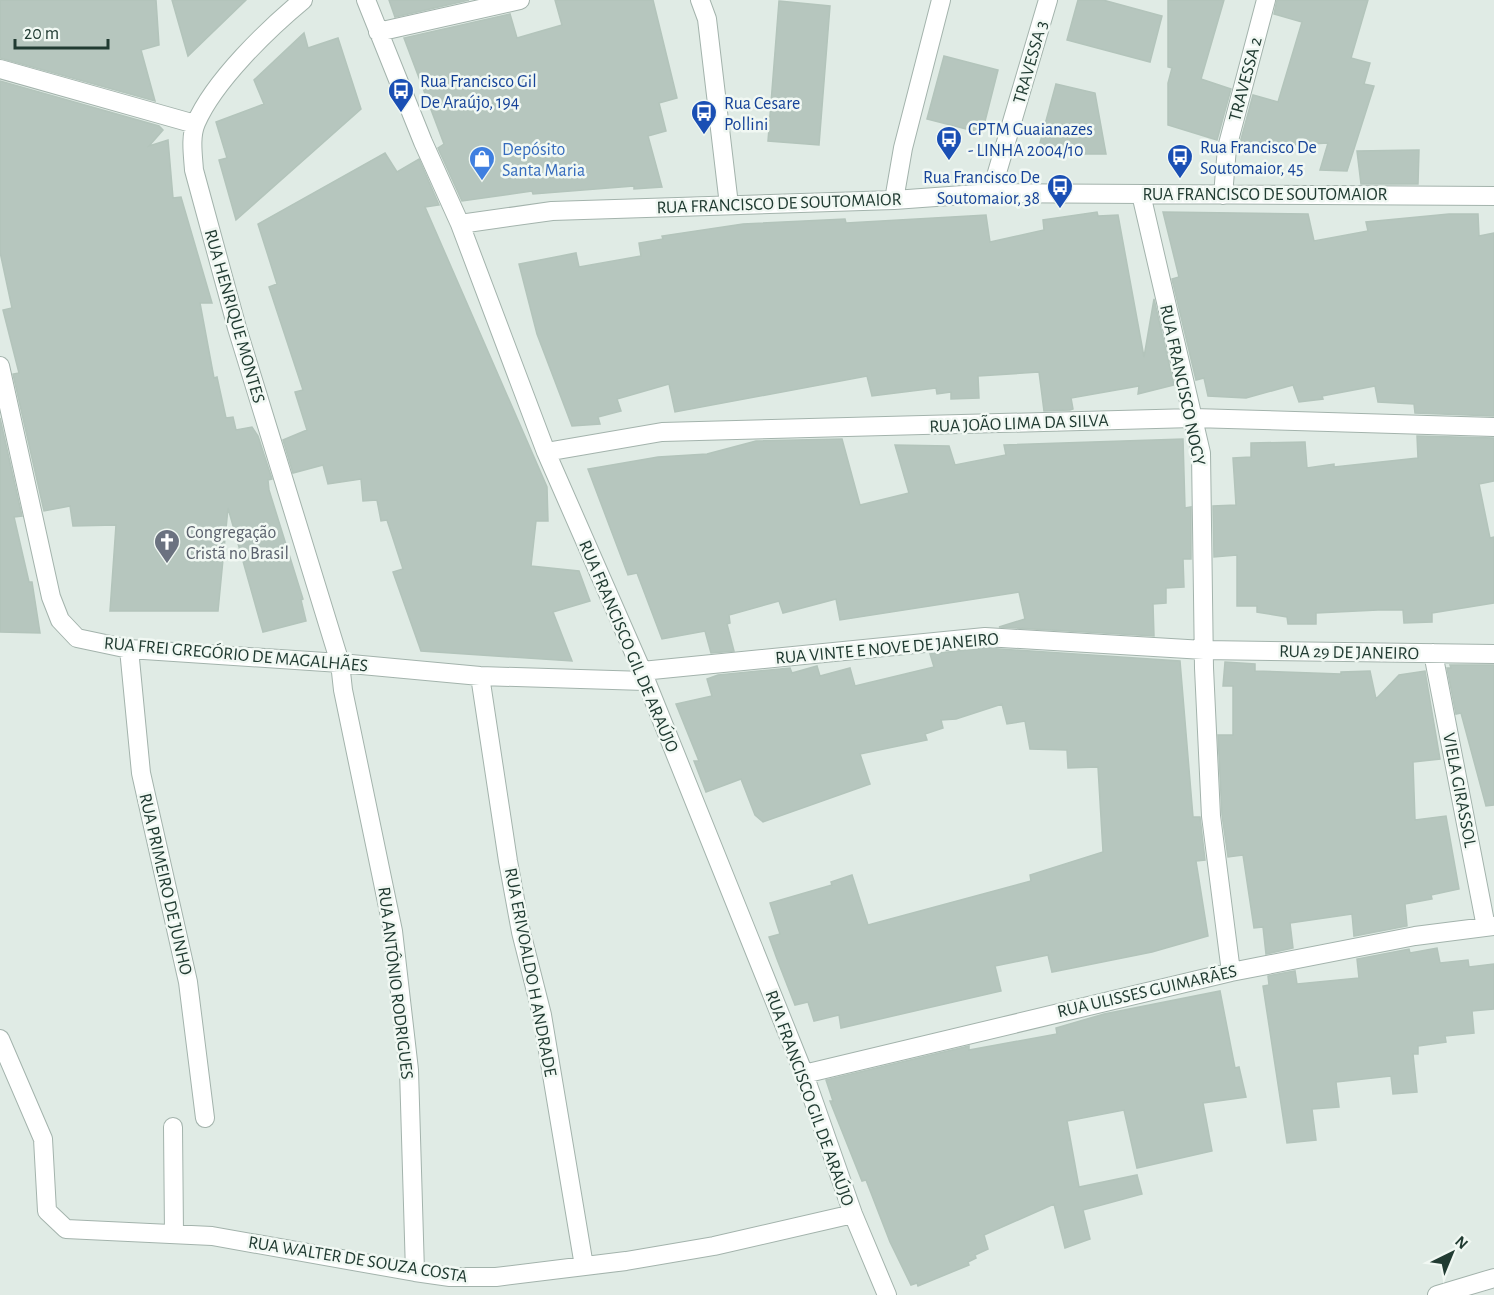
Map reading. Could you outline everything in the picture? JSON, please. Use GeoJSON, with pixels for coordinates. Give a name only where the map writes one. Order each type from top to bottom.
{"type":"FeatureCollection","features":[{"type":"Feature","properties":{"kind":"street","name":"RUA HENRIQUE MONTES"},"geometry":{"type":"LineString","coordinates":[[303,0],[282,17],[223,80],[195,124],[192,146],[194,170],[237,328],[340,663]]}},
{"type":"Feature","properties":{"kind":"street","name":"RUA FRANCISCO GIL DE ARAÚJO"},"geometry":{"type":"LineString","coordinates":[[366,0],[423,142],[460,224],[546,452],[644,676],[804,1074],[853,1214],[887,1295]]}},
{"type":"Feature","properties":{"kind":"street"},"geometry":{"type":"LineString","coordinates":[[378,32],[520,0]]}},
{"type":"Feature","properties":{"kind":"street"},"geometry":{"type":"LineString","coordinates":[[700,0],[707,18],[729,205]]}},
{"type":"Feature","properties":{"kind":"street"},"geometry":{"type":"LineString","coordinates":[[707,18],[713,0]]}},
{"type":"Feature","properties":{"kind":"street"},"geometry":{"type":"LineString","coordinates":[[894,200],[903,148],[941,0]]}},
{"type":"Feature","properties":{"kind":"street","name":"TRAVESSA 3"},"geometry":{"type":"LineString","coordinates":[[991,193],[1048,0]]}},
{"type":"Feature","properties":{"kind":"street","name":"TRAVESSA 2"},"geometry":{"type":"LineString","coordinates":[[1223,195],[1227,148],[1266,0]]}},
{"type":"Feature","properties":{"kind":"street"},"geometry":{"type":"LineString","coordinates":[[0,69],[195,124]]}},
{"type":"Feature","properties":{"kind":"street","name":"RUA FRANCISCO DE SOUTOMAIOR"},"geometry":{"type":"LineString","coordinates":[[460,224],[552,211],[894,200],[991,193],[1494,196]]}},
{"type":"Feature","properties":{"kind":"street","name":"RUA FRANCISCO NOGY"},"geometry":{"type":"LineString","coordinates":[[1141,194],[1201,453],[1204,650],[1211,816],[1231,972]]}},
{"type":"Feature","properties":{"kind":"street","name":"RUA FREI GREGÓRIO DE MAGALHÃES"},"geometry":{"type":"LineString","coordinates":[[0,366],[51,597],[60,620],[77,638],[129,649],[340,663],[480,676],[644,676]]}},
{"type":"Feature","properties":{"kind":"street","name":"RUA JOÃO LIMA DA SILVA"},"geometry":{"type":"LineString","coordinates":[[546,452],[662,432],[1193,418],[1494,427]]}},
{"type":"Feature","properties":{"kind":"street","name":"RUA VINTE E NOVE DE JANEIRO"},"geometry":{"type":"LineString","coordinates":[[644,676],[985,637],[1204,650]]}},
{"type":"Feature","properties":{"kind":"street","name":"RUA PRIMEIRO DE JUNHO"},"geometry":{"type":"LineString","coordinates":[[129,649],[141,773],[188,982],[205,1118]]}},
{"type":"Feature","properties":{"kind":"street","name":"RUA 29 DE JANEIRO"},"geometry":{"type":"LineString","coordinates":[[1204,650],[1494,654]]}},
{"type":"Feature","properties":{"kind":"street","name":"VIELA GIRASSOL"},"geometry":{"type":"LineString","coordinates":[[1433,653],[1490,927]]}},
{"type":"Feature","properties":{"kind":"street","name":"RUA ANTÔNIO RODRIGUES"},"geometry":{"type":"LineString","coordinates":[[340,663],[343,690],[393,931],[409,1070],[415,1272]]}},
{"type":"Feature","properties":{"kind":"street","name":"RUA ERIVOALDO H ANDRADE"},"geometry":{"type":"LineString","coordinates":[[480,676],[508,861],[521,932],[542,1015],[584,1266]]}},
{"type":"Feature","properties":{"kind":"street","name":"RUA ULISSES GUIMARÃES"},"geometry":{"type":"LineString","coordinates":[[804,1074],[1231,972],[1415,936],[1490,927]]}},
{"type":"Feature","properties":{"kind":"street","name":"RUA WALTER DE SOUZA COSTA"},"geometry":{"type":"LineString","coordinates":[[0,1039],[43,1139],[45,1204],[51,1218],[66,1229],[212,1236],[415,1272],[450,1276],[496,1277],[714,1246],[853,1214]]}},
{"type":"Feature","properties":{"kind":"street"},"geometry":{"type":"LineString","coordinates":[[173,1127],[174,1234]]}},
{"type":"Feature","properties":{"kind":"street"},"geometry":{"type":"LineString","coordinates":[[1437,1295],[1494,1278]]}},
{"type":"Feature","properties":{"kind":"building"},"geometry":{"type":"Polygon","coordinates":[[[0,0],[156,0],[159,45],[141,50],[155,101],[0,58],[0,0]]]}},
{"type":"Feature","properties":{"kind":"building"},"geometry":{"type":"Polygon","coordinates":[[[172,0],[246,0],[188,56],[172,0]]]}},
{"type":"Feature","properties":{"kind":"building"},"geometry":{"type":"Polygon","coordinates":[[[389,0],[469,0],[395,17],[389,0]]]}},
{"type":"Feature","properties":{"kind":"building"},"geometry":{"type":"Polygon","coordinates":[[[555,0],[653,0],[677,98],[659,103],[666,131],[648,136],[662,187],[634,189],[634,186],[533,194],[532,191],[462,201],[438,148],[444,144],[404,38],[510,14],[517,38],[562,25],[555,0]]]}},
{"type":"Feature","properties":{"kind":"building"},"geometry":{"type":"Polygon","coordinates":[[[1078,0],[1103,0],[1162,16],[1150,62],[1067,40],[1078,0]]]}},
{"type":"Feature","properties":{"kind":"building"},"geometry":{"type":"Polygon","coordinates":[[[1168,0],[1224,0],[1201,79],[1231,89],[1217,140],[1168,125],[1168,83],[1172,68],[1168,67],[1168,0]]]}},
{"type":"Feature","properties":{"kind":"building"},"geometry":{"type":"Polygon","coordinates":[[[1277,0],[1368,0],[1351,58],[1370,63],[1364,84],[1374,86],[1347,171],[1320,170],[1328,143],[1274,146],[1275,142],[1240,143],[1253,95],[1278,102],[1302,22],[1274,14],[1277,0]]]}},
{"type":"Feature","properties":{"kind":"building"},"geometry":{"type":"Polygon","coordinates":[[[779,1],[830,6],[819,145],[768,141],[779,1]]]}},
{"type":"Feature","properties":{"kind":"building"},"geometry":{"type":"Polygon","coordinates":[[[304,33],[308,48],[338,38],[361,109],[236,220],[219,160],[227,158],[216,122],[264,104],[254,80],[304,33]]]}},
{"type":"Feature","properties":{"kind":"building"},"geometry":{"type":"Polygon","coordinates":[[[944,56],[998,70],[982,133],[927,119],[944,56]]]}},
{"type":"Feature","properties":{"kind":"building"},"geometry":{"type":"Polygon","coordinates":[[[0,81],[159,126],[163,130],[149,146],[168,140],[173,198],[181,197],[212,303],[200,303],[214,378],[217,377],[226,418],[233,417],[236,430],[252,427],[258,436],[272,479],[268,480],[269,490],[303,599],[301,600],[306,621],[263,632],[228,508],[218,611],[110,611],[116,525],[73,526],[70,506],[44,511],[13,374],[19,373],[3,310],[12,308],[0,252],[0,81]]]}},
{"type":"Feature","properties":{"kind":"building"},"geometry":{"type":"Polygon","coordinates":[[[1056,84],[1095,93],[1106,154],[1037,154],[1056,84]]]}},
{"type":"Feature","properties":{"kind":"building"},"geometry":{"type":"Polygon","coordinates":[[[1419,150],[1418,184],[1361,184],[1357,151],[1419,150]]]}},
{"type":"Feature","properties":{"kind":"building"},"geometry":{"type":"Polygon","coordinates":[[[385,153],[397,172],[419,159],[439,205],[425,207],[547,487],[548,521],[536,521],[531,566],[579,571],[590,601],[553,612],[572,661],[421,651],[393,572],[403,569],[387,520],[381,521],[377,500],[363,501],[361,479],[328,484],[323,465],[293,473],[283,440],[307,430],[295,392],[303,390],[269,287],[277,284],[258,224],[385,153]]]}},
{"type":"Feature","properties":{"kind":"building"},"geometry":{"type":"Polygon","coordinates":[[[1097,212],[1098,216],[1118,215],[1144,357],[1154,299],[1174,385],[1138,394],[1139,386],[1071,398],[1073,409],[1070,410],[1044,411],[1039,372],[978,376],[979,398],[951,399],[951,392],[937,394],[936,388],[872,396],[867,376],[675,412],[669,384],[617,399],[621,411],[598,417],[600,424],[572,426],[537,334],[519,264],[576,253],[579,267],[641,256],[639,243],[663,239],[662,236],[743,224],[845,219],[846,223],[986,215],[990,242],[1044,230],[1043,220],[1097,212]]]}},
{"type":"Feature","properties":{"kind":"building"},"geometry":{"type":"Polygon","coordinates":[[[1163,212],[1308,214],[1314,241],[1368,231],[1366,222],[1449,214],[1478,214],[1479,236],[1494,233],[1494,416],[1415,413],[1414,404],[1378,402],[1375,386],[1322,396],[1323,399],[1299,402],[1293,385],[1246,398],[1208,396],[1204,378],[1196,380],[1172,279],[1179,277],[1163,212]]]}},
{"type":"Feature","properties":{"kind":"building"},"geometry":{"type":"Polygon","coordinates":[[[0,418],[22,516],[14,517],[29,582],[32,582],[40,633],[0,632],[0,418]]]}},
{"type":"Feature","properties":{"kind":"building"},"geometry":{"type":"Polygon","coordinates":[[[1417,436],[1494,438],[1494,481],[1479,484],[1490,538],[1494,537],[1494,603],[1432,613],[1432,622],[1404,623],[1403,610],[1316,613],[1316,624],[1288,624],[1287,617],[1257,612],[1257,606],[1237,606],[1237,555],[1214,557],[1213,506],[1236,505],[1233,458],[1251,457],[1251,443],[1305,442],[1307,468],[1418,458],[1417,436]]]}},
{"type":"Feature","properties":{"kind":"building"},"geometry":{"type":"Polygon","coordinates":[[[842,439],[860,505],[909,493],[895,445],[949,446],[955,465],[1006,455],[1004,445],[1183,439],[1185,508],[1191,507],[1191,559],[1183,559],[1184,587],[1166,588],[1166,603],[1153,604],[1154,636],[999,627],[1025,619],[1019,592],[840,620],[836,599],[783,613],[779,601],[729,615],[730,623],[727,624],[734,651],[711,653],[705,631],[662,639],[637,573],[628,575],[588,469],[658,457],[707,454],[756,441],[842,439]]]}},
{"type":"Feature","properties":{"kind":"building"},"geometry":{"type":"Polygon","coordinates":[[[985,648],[1180,661],[1193,817],[1200,817],[1205,860],[1196,861],[1208,936],[1152,952],[1052,972],[1048,955],[995,966],[1001,991],[841,1028],[839,1015],[814,1021],[808,1002],[795,1005],[777,959],[769,937],[780,934],[770,903],[832,885],[831,882],[852,875],[868,925],[1031,881],[1030,875],[1103,852],[1098,767],[1068,768],[1067,750],[1030,749],[1025,721],[1007,724],[1002,704],[956,719],[941,720],[943,728],[925,734],[927,740],[860,754],[870,784],[763,822],[755,815],[741,779],[706,792],[694,761],[699,761],[676,704],[712,696],[707,679],[718,675],[790,668],[792,673],[817,666],[820,676],[850,668],[855,686],[934,667],[930,654],[985,648]]]}},
{"type":"Feature","properties":{"kind":"building"},"geometry":{"type":"Polygon","coordinates":[[[1225,662],[1255,664],[1255,671],[1341,674],[1341,672],[1370,671],[1376,699],[1399,675],[1425,671],[1440,759],[1413,762],[1415,820],[1446,816],[1459,889],[1431,895],[1432,899],[1405,904],[1407,926],[1354,936],[1352,914],[1290,923],[1293,948],[1266,954],[1263,927],[1254,928],[1243,855],[1228,857],[1222,815],[1218,735],[1233,735],[1233,686],[1223,686],[1225,662]]]}},
{"type":"Feature","properties":{"kind":"building"},"geometry":{"type":"Polygon","coordinates":[[[1450,665],[1494,665],[1494,805],[1486,806],[1461,713],[1456,714],[1447,668],[1451,668],[1450,665]]]}},
{"type":"Feature","properties":{"kind":"building"},"geometry":{"type":"Polygon","coordinates":[[[1437,948],[1440,963],[1468,960],[1469,967],[1494,964],[1494,1009],[1472,1011],[1474,1033],[1445,1036],[1446,1042],[1418,1046],[1418,1054],[1413,1054],[1417,1092],[1393,1094],[1391,1076],[1336,1082],[1339,1107],[1312,1109],[1316,1140],[1287,1143],[1263,986],[1269,985],[1268,976],[1295,971],[1297,984],[1359,978],[1357,959],[1409,949],[1410,953],[1437,948]]]}},
{"type":"Feature","properties":{"kind":"building"},"geometry":{"type":"Polygon","coordinates":[[[1220,991],[1235,1068],[1239,1067],[1246,1097],[1203,1103],[1212,1151],[1137,1168],[1124,1110],[1067,1121],[1079,1187],[1137,1175],[1142,1194],[1083,1210],[1090,1239],[1065,1248],[1054,1204],[984,1235],[988,1249],[975,1255],[976,1258],[968,1262],[969,1265],[918,1286],[917,1283],[911,1285],[890,1242],[866,1180],[862,1181],[830,1101],[833,1101],[826,1080],[969,1046],[969,1050],[1057,1034],[1056,1028],[1104,1014],[1220,991]]]}},
{"type":"Feature","properties":{"kind":"place","name":"Rua Francisco Gil De Araújo, 194"},"geometry":{"type":"Point","coordinates":[401,114]}},
{"type":"Feature","properties":{"kind":"place","name":"Rua Cesare Pollini"},"geometry":{"type":"Point","coordinates":[704,136]}},
{"type":"Feature","properties":{"kind":"place","name":"CPTM Guaianazes - LINHA 2004/10"},"geometry":{"type":"Point","coordinates":[949,162]}},
{"type":"Feature","properties":{"kind":"place","name":"Rua Francisco De Soutomaior, 45"},"geometry":{"type":"Point","coordinates":[1180,180]}},
{"type":"Feature","properties":{"kind":"place","name":"Depósito Santa Maria"},"geometry":{"type":"Point","coordinates":[482,182]}},
{"type":"Feature","properties":{"kind":"place","name":"Rua Francisco De Soutomaior, 38"},"geometry":{"type":"Point","coordinates":[1060,210]}},
{"type":"Feature","properties":{"kind":"place","name":"Congregação Cristã no Brasil"},"geometry":{"type":"Point","coordinates":[167,565]}}]}
